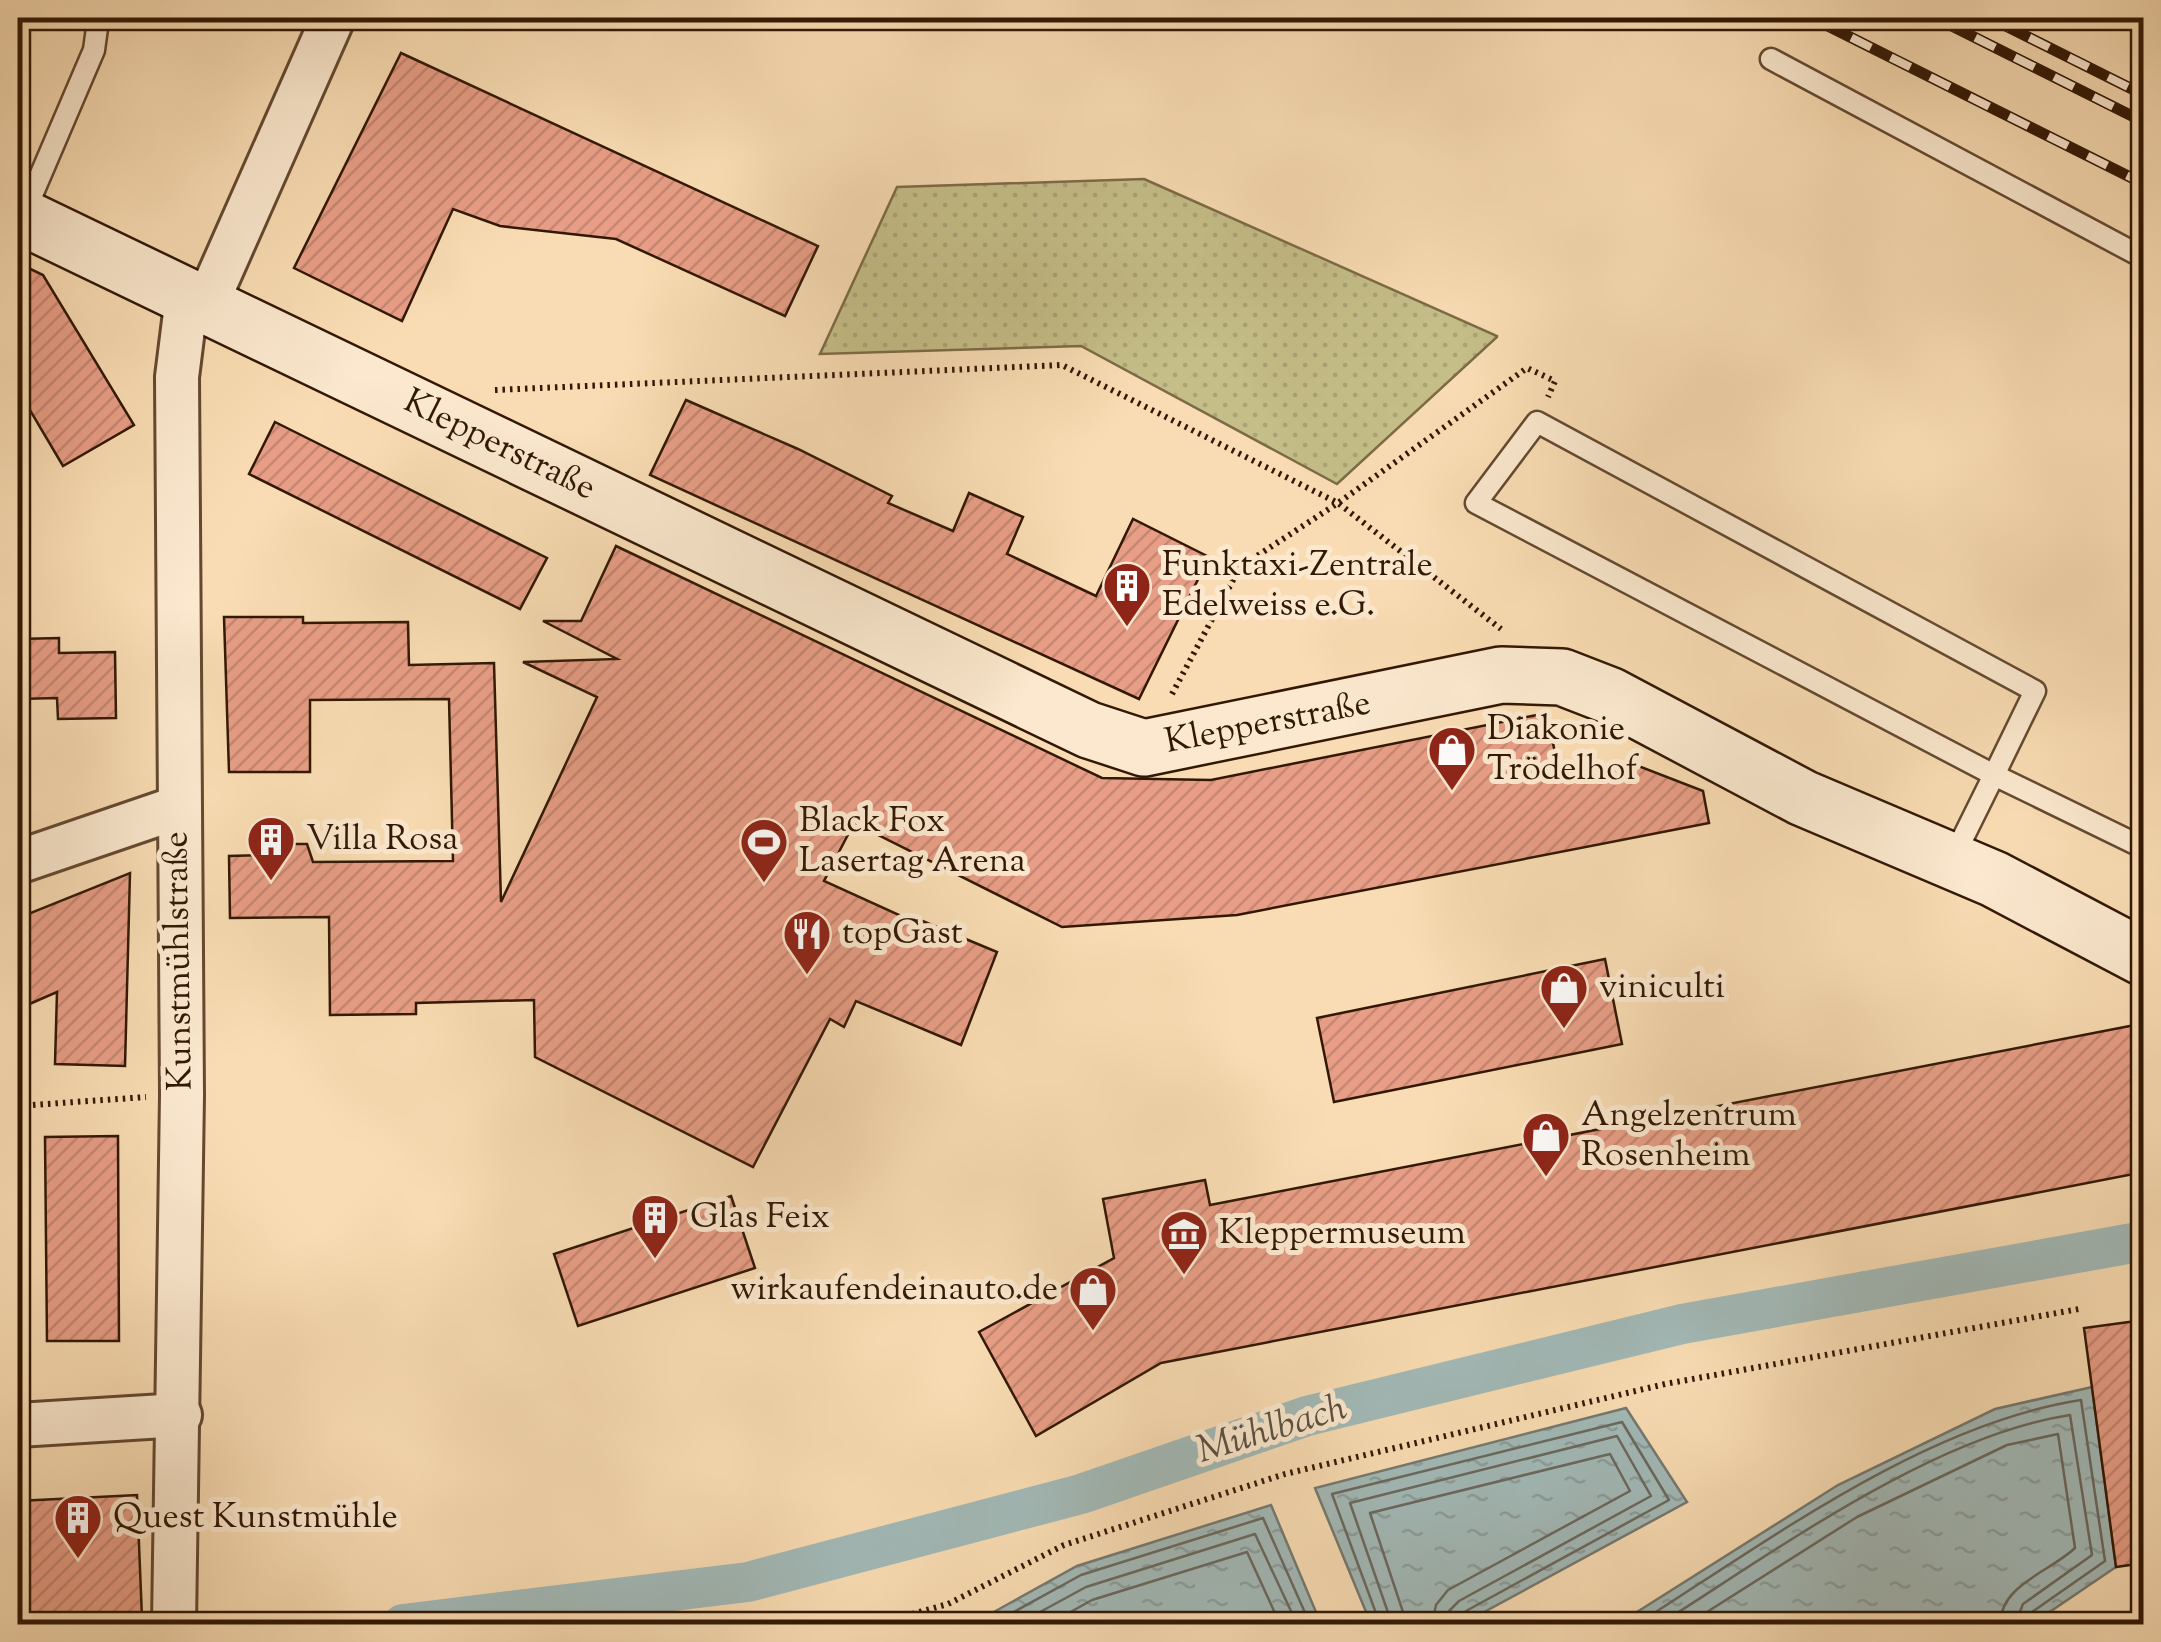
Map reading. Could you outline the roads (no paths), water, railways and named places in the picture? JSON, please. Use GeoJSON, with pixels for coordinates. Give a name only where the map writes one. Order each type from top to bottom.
{"type":"FeatureCollection","features":[{"type":"Feature","properties":{"kind":"street","name":"Kunstmühlstraße"},"geometry":{"type":"LineString","coordinates":[[174,1612],[182,1095],[177,377],[196,301],[334,18]]}},
{"type":"Feature","properties":{"kind":"street","name":"Klepperstraße"},"geometry":{"type":"LineString","coordinates":[[20,216],[1088,730],[1144,748],[1502,675],[1562,677],[1611,696],[1803,798],[1951,861],[2144,958]]}},
{"type":"Feature","properties":{"kind":"street"},"geometry":{"type":"LineString","coordinates":[[18,862],[179,807]]}},
{"type":"Feature","properties":{"kind":"street"},"geometry":{"type":"LineString","coordinates":[[18,1425],[180,1415]]}},
{"type":"Feature","properties":{"kind":"lane"},"geometry":{"type":"LineString","coordinates":[[20,216],[94,50],[95,21]]}},
{"type":"Feature","properties":{"kind":"lane"},"geometry":{"type":"LineString","coordinates":[[1771,59],[2144,258]]}},
{"type":"Feature","properties":{"kind":"lane"},"geometry":{"type":"LineString","coordinates":[[1951,861],[1994,775],[2035,692],[1537,422],[1476,504],[1994,775],[2144,848]]}},
{"type":"Feature","properties":{"kind":"water"},"geometry":{"type":"Polygon","coordinates":[[[2092,1387],[2116,1567],[2032,1624],[1618,1624],[1838,1485],[1995,1409],[2092,1387]]]}},
{"type":"Feature","properties":{"kind":"water"},"geometry":{"type":"Polygon","coordinates":[[[1626,1408],[1687,1502],[1462,1624],[1371,1624],[1315,1488],[1626,1408]]]}},
{"type":"Feature","properties":{"kind":"water"},"geometry":{"type":"Polygon","coordinates":[[[1271,1505],[1321,1624],[972,1624],[1077,1566],[1271,1505]]]}},
{"type":"Feature","properties":{"kind":"waterway","name":"Mühlbach"},"geometry":{"type":"LineString","coordinates":[[403,1624],[748,1582],[1081,1494],[1307,1416],[1682,1324],[2144,1241]]}},
{"type":"Feature","properties":{"kind":"railway"},"geometry":{"type":"LineString","coordinates":[[1812,18],[2144,184]]}},
{"type":"Feature","properties":{"kind":"railway"},"geometry":{"type":"LineString","coordinates":[[1936,18],[2144,122]]}},
{"type":"Feature","properties":{"kind":"railway"},"geometry":{"type":"LineString","coordinates":[[1990,18],[2144,95]]}},
{"type":"Feature","properties":{"kind":"railway"},"geometry":{"type":"LineString","coordinates":[[2125,18],[2144,27]]}},
{"type":"Feature","properties":{"kind":"place","name":"Funktaxi-Zentrale Edelweiss e.G."},"geometry":{"type":"Point","coordinates":[1127,628]}},
{"type":"Feature","properties":{"kind":"place","name":"Diakonie Trödelhof"},"geometry":{"type":"Point","coordinates":[1452,792]}},
{"type":"Feature","properties":{"kind":"place","name":"Villa Rosa"},"geometry":{"type":"Point","coordinates":[271,882]}},
{"type":"Feature","properties":{"kind":"place","name":"Black Fox Lasertag Arena"},"geometry":{"type":"Point","coordinates":[764,884]}},
{"type":"Feature","properties":{"kind":"place","name":"topGast"},"geometry":{"type":"Point","coordinates":[807,976]}},
{"type":"Feature","properties":{"kind":"place","name":"viniculti"},"geometry":{"type":"Point","coordinates":[1564,1030]}},
{"type":"Feature","properties":{"kind":"place","name":"Angelzentrum Rosenheim"},"geometry":{"type":"Point","coordinates":[1546,1178]}},
{"type":"Feature","properties":{"kind":"place","name":"Glas Feix"},"geometry":{"type":"Point","coordinates":[655,1260]}},
{"type":"Feature","properties":{"kind":"place","name":"Kleppermuseum"},"geometry":{"type":"Point","coordinates":[1184,1276]}},
{"type":"Feature","properties":{"kind":"place","name":"wirkaufendeinauto.de"},"geometry":{"type":"Point","coordinates":[1093,1332]}},
{"type":"Feature","properties":{"kind":"place","name":"Quest Kunstmühle"},"geometry":{"type":"Point","coordinates":[78,1560]}}]}
